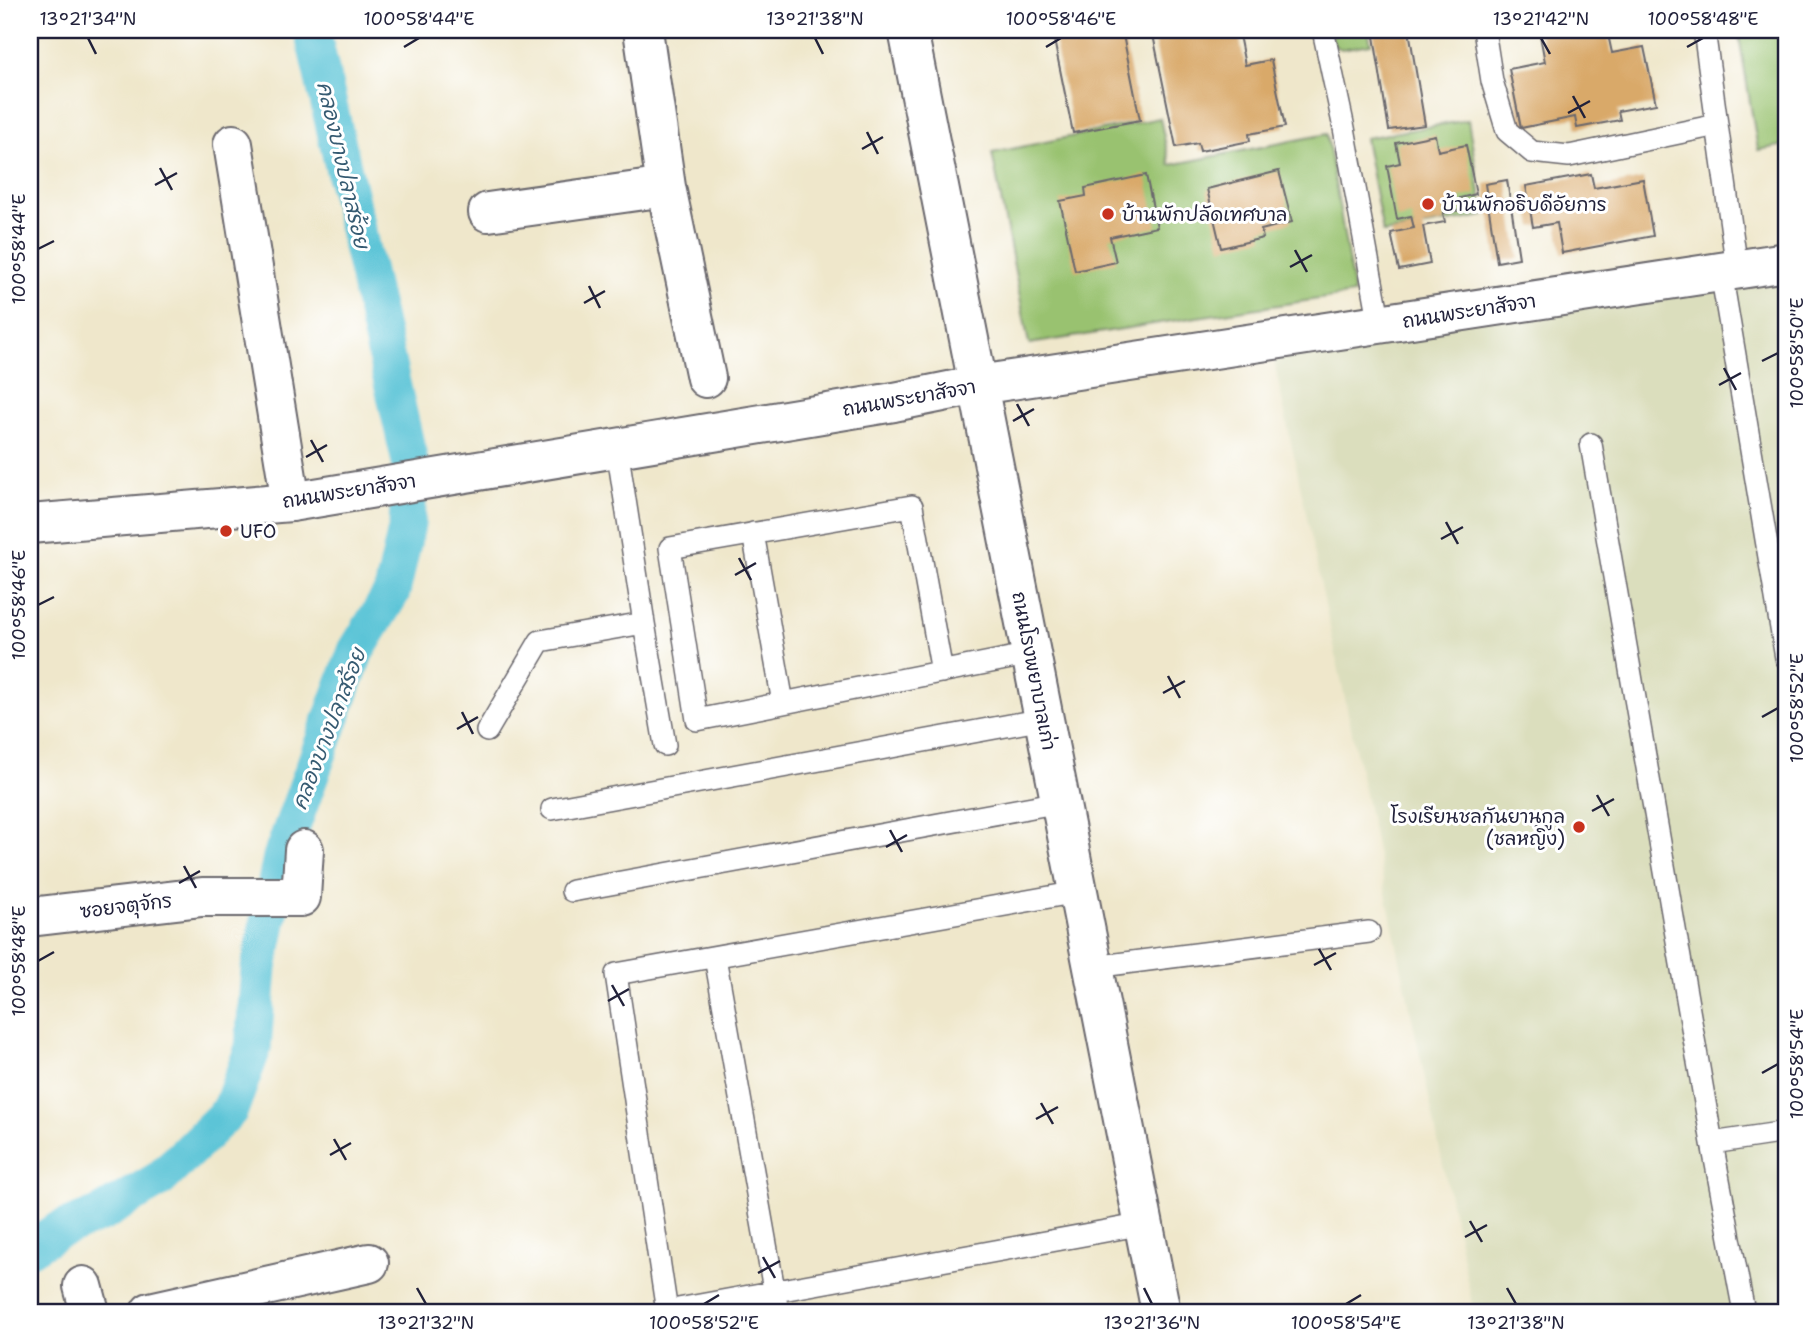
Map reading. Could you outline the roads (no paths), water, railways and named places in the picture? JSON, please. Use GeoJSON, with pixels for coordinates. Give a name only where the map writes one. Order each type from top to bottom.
{"type":"FeatureCollection","features":[{"type":"Feature","properties":{"kind":"street"},"geometry":{"type":"LineString","coordinates":[[643,30],[666,187],[705,378]]}},
{"type":"Feature","properties":{"kind":"street","name":"ถนนโรงพยาบาลเก่า"},"geometry":{"type":"LineString","coordinates":[[908,30],[1161,1312]]}},
{"type":"Feature","properties":{"kind":"street"},"geometry":{"type":"LineString","coordinates":[[233,144],[291,502]]}},
{"type":"Feature","properties":{"kind":"street"},"geometry":{"type":"LineString","coordinates":[[488,212],[666,187]]}},
{"type":"Feature","properties":{"kind":"street","name":"ถนนพระยาสัจจา"},"geometry":{"type":"LineString","coordinates":[[30,524],[291,502],[978,386],[1786,262]]}},
{"type":"Feature","properties":{"kind":"street","name":"ซอยจตุจักร"},"geometry":{"type":"LineString","coordinates":[[30,917],[202,897],[301,897],[304,850]]}},
{"type":"Feature","properties":{"kind":"street"},"geometry":{"type":"LineString","coordinates":[[150,1312],[369,1263]]}},
{"type":"Feature","properties":{"kind":"lane"},"geometry":{"type":"LineString","coordinates":[[1323,30],[1380,325]]}},
{"type":"Feature","properties":{"kind":"lane"},"geometry":{"type":"LineString","coordinates":[[1484,30],[1492,81],[1507,131],[1532,152],[1569,156],[1717,125]]}},
{"type":"Feature","properties":{"kind":"lane"},"geometry":{"type":"LineString","coordinates":[[1704,30],[1717,125],[1729,270],[1786,658]]}},
{"type":"Feature","properties":{"kind":"lane"},"geometry":{"type":"LineString","coordinates":[[1591,444],[1712,1143],[1744,1312]]}},
{"type":"Feature","properties":{"kind":"lane"},"geometry":{"type":"LineString","coordinates":[[617,448],[666,745]]}},
{"type":"Feature","properties":{"kind":"lane"},"geometry":{"type":"LineString","coordinates":[[942,672],[912,506],[670,548],[697,720],[942,672],[1031,654]]}},
{"type":"Feature","properties":{"kind":"lane"},"geometry":{"type":"LineString","coordinates":[[753,533],[783,703]]}},
{"type":"Feature","properties":{"kind":"lane"},"geometry":{"type":"LineString","coordinates":[[635,567],[673,561]]}},
{"type":"Feature","properties":{"kind":"lane"},"geometry":{"type":"LineString","coordinates":[[487,731],[540,641],[644,623]]}},
{"type":"Feature","properties":{"kind":"lane"},"geometry":{"type":"LineString","coordinates":[[552,809],[1044,719]]}},
{"type":"Feature","properties":{"kind":"lane"},"geometry":{"type":"LineString","coordinates":[[572,891],[1060,802]]}},
{"type":"Feature","properties":{"kind":"lane"},"geometry":{"type":"LineString","coordinates":[[1078,892],[616,974],[667,1311],[1144,1224]]}},
{"type":"Feature","properties":{"kind":"lane"},"geometry":{"type":"LineString","coordinates":[[1093,967],[1369,932]]}},
{"type":"Feature","properties":{"kind":"lane"},"geometry":{"type":"LineString","coordinates":[[715,957],[778,1312]]}},
{"type":"Feature","properties":{"kind":"lane"},"geometry":{"type":"LineString","coordinates":[[1712,1143],[1786,1132]]}},
{"type":"Feature","properties":{"kind":"waterway","name":"คลองบางปลาสร้อย"},"geometry":{"type":"LineString","coordinates":[[30,1248],[57,1231],[101,1214],[160,1179],[230,1110],[253,1048],[259,968],[281,857],[356,651],[392,592],[407,525],[410,462],[312,30]]}},
{"type":"Feature","properties":{"kind":"place","name":"บ้านพักอธิบดีอัยการ"},"geometry":{"type":"Point","coordinates":[1428,204]}},
{"type":"Feature","properties":{"kind":"place","name":"บ้านพักปลัดเทศบาล"},"geometry":{"type":"Point","coordinates":[1108,214]}},
{"type":"Feature","properties":{"kind":"place","name":"UFO"},"geometry":{"type":"Point","coordinates":[226,531]}},
{"type":"Feature","properties":{"kind":"place","name":"โรงเรียนชลกันยานุกูล (ชลหญิง)"},"geometry":{"type":"Point","coordinates":[1579,827]}}]}
